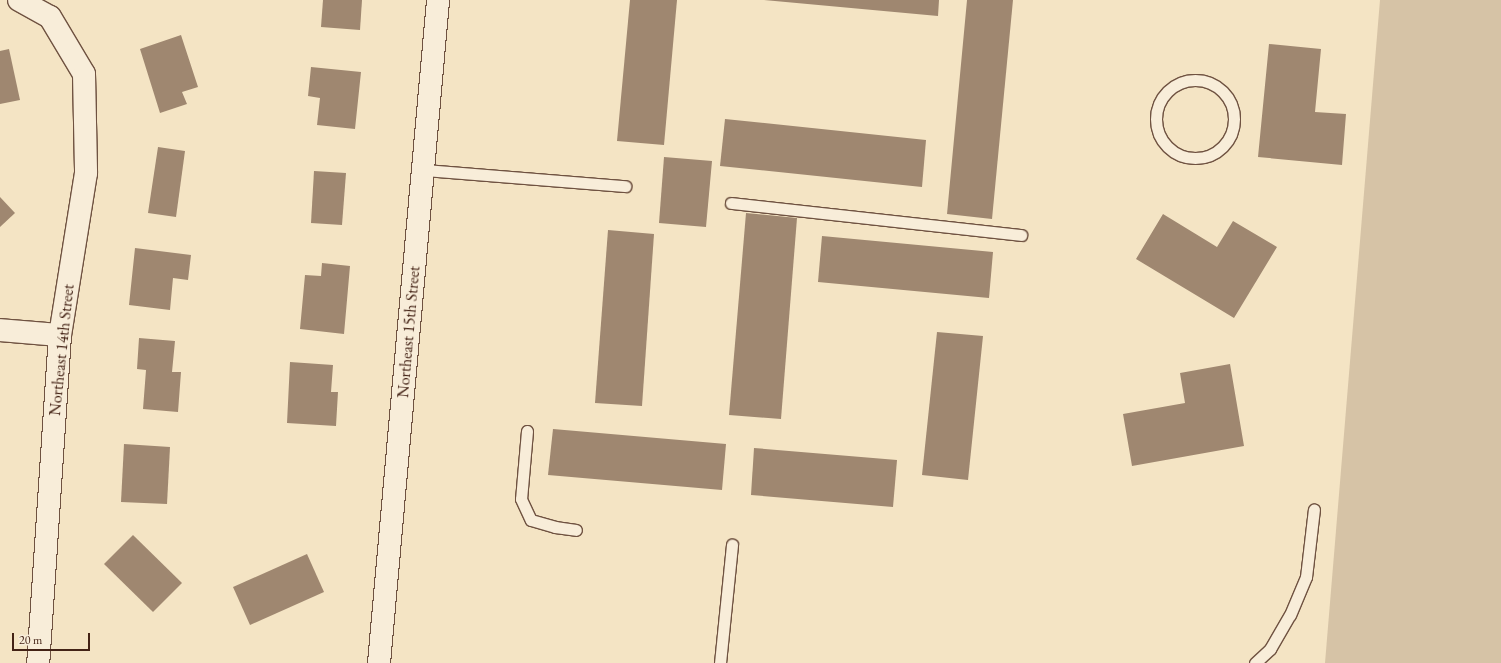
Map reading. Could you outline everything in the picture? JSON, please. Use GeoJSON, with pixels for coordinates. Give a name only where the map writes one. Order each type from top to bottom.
{"type":"FeatureCollection","features":[{"type":"Feature","properties":{"kind":"street","name":"Northeast 14th Street"},"geometry":{"type":"LineString","coordinates":[[19,0],[50,16],[84,74],[86,173],[60,335],[38,663]]}},
{"type":"Feature","properties":{"kind":"street","name":"Northeast 15th Street"},"geometry":{"type":"LineString","coordinates":[[379,663],[438,0]]}},
{"type":"Feature","properties":{"kind":"street"},"geometry":{"type":"LineString","coordinates":[[0,330],[60,335]]}},
{"type":"Feature","properties":{"kind":"lane"},"geometry":{"type":"LineString","coordinates":[[1194,80],[1209,83],[1223,91],[1232,103],[1235,118],[1232,133],[1224,146],[1212,155],[1199,159],[1181,156],[1168,147],[1159,135],[1156,120],[1158,105],[1167,92],[1179,83],[1194,80]]}},
{"type":"Feature","properties":{"kind":"lane"},"geometry":{"type":"LineString","coordinates":[[424,170],[625,186]]}},
{"type":"Feature","properties":{"kind":"lane"},"geometry":{"type":"LineString","coordinates":[[731,203],[1022,235]]}},
{"type":"Feature","properties":{"kind":"lane"},"geometry":{"type":"LineString","coordinates":[[527,431],[521,499],[530,520],[555,527],[576,530]]}},
{"type":"Feature","properties":{"kind":"lane"},"geometry":{"type":"LineString","coordinates":[[1255,663],[1270,649],[1290,615],[1306,577],[1314,509]]}},
{"type":"Feature","properties":{"kind":"lane"},"geometry":{"type":"LineString","coordinates":[[720,663],[732,545]]}},
{"type":"Feature","properties":{"kind":"shaded area"},"geometry":{"type":"Polygon","coordinates":[[[1380,0],[1501,0],[1501,663],[1325,663],[1380,0]]]}},
{"type":"Feature","properties":{"kind":"building"},"geometry":{"type":"Polygon","coordinates":[[[323,0],[362,0],[360,30],[321,27],[323,0]]]}},
{"type":"Feature","properties":{"kind":"building"},"geometry":{"type":"Polygon","coordinates":[[[630,0],[677,0],[664,145],[617,141],[630,0]]]}},
{"type":"Feature","properties":{"kind":"building"},"geometry":{"type":"Polygon","coordinates":[[[764,0],[939,0],[938,16],[764,0]]]}},
{"type":"Feature","properties":{"kind":"building"},"geometry":{"type":"Polygon","coordinates":[[[967,0],[1013,0],[992,219],[947,214],[967,0]]]}},
{"type":"Feature","properties":{"kind":"building"},"geometry":{"type":"Polygon","coordinates":[[[181,35],[198,87],[182,92],[187,104],[160,113],[140,49],[181,35]]]}},
{"type":"Feature","properties":{"kind":"building"},"geometry":{"type":"Polygon","coordinates":[[[1269,44],[1321,49],[1315,112],[1346,114],[1342,165],[1258,157],[1269,44]]]}},
{"type":"Feature","properties":{"kind":"building"},"geometry":{"type":"Polygon","coordinates":[[[9,49],[20,100],[0,104],[0,51],[9,49]]]}},
{"type":"Feature","properties":{"kind":"building"},"geometry":{"type":"Polygon","coordinates":[[[311,67],[361,72],[355,129],[317,125],[320,98],[308,96],[311,67]]]}},
{"type":"Feature","properties":{"kind":"building"},"geometry":{"type":"Polygon","coordinates":[[[725,119],[926,140],[922,187],[720,166],[725,119]]]}},
{"type":"Feature","properties":{"kind":"building"},"geometry":{"type":"Polygon","coordinates":[[[158,147],[185,151],[176,217],[148,213],[158,147]]]}},
{"type":"Feature","properties":{"kind":"building"},"geometry":{"type":"Polygon","coordinates":[[[664,157],[712,161],[706,227],[659,223],[664,157]]]}},
{"type":"Feature","properties":{"kind":"building"},"geometry":{"type":"Polygon","coordinates":[[[314,171],[346,173],[342,225],[311,223],[314,171]]]}},
{"type":"Feature","properties":{"kind":"building"},"geometry":{"type":"Polygon","coordinates":[[[0,197],[15,213],[0,227],[0,197]]]}},
{"type":"Feature","properties":{"kind":"building"},"geometry":{"type":"Polygon","coordinates":[[[746,213],[797,218],[781,419],[729,415],[746,213]]]}},
{"type":"Feature","properties":{"kind":"building"},"geometry":{"type":"Polygon","coordinates":[[[1163,214],[1217,247],[1233,221],[1277,247],[1234,318],[1136,259],[1163,214]]]}},
{"type":"Feature","properties":{"kind":"building"},"geometry":{"type":"Polygon","coordinates":[[[608,230],[654,234],[642,406],[595,403],[608,230]]]}},
{"type":"Feature","properties":{"kind":"building"},"geometry":{"type":"Polygon","coordinates":[[[822,236],[993,252],[989,298],[818,282],[822,236]]]}},
{"type":"Feature","properties":{"kind":"building"},"geometry":{"type":"Polygon","coordinates":[[[135,248],[191,255],[188,280],[173,278],[170,310],[129,305],[135,248]]]}},
{"type":"Feature","properties":{"kind":"building"},"geometry":{"type":"Polygon","coordinates":[[[322,263],[350,266],[344,334],[300,329],[305,275],[321,276],[322,263]]]}},
{"type":"Feature","properties":{"kind":"building"},"geometry":{"type":"Polygon","coordinates":[[[937,332],[983,336],[968,480],[922,475],[937,332]]]}},
{"type":"Feature","properties":{"kind":"building"},"geometry":{"type":"Polygon","coordinates":[[[139,338],[175,341],[172,372],[181,372],[178,412],[143,409],[146,370],[137,369],[139,338]]]}},
{"type":"Feature","properties":{"kind":"building"},"geometry":{"type":"Polygon","coordinates":[[[290,362],[333,365],[331,392],[338,392],[336,426],[287,423],[290,362]]]}},
{"type":"Feature","properties":{"kind":"building"},"geometry":{"type":"Polygon","coordinates":[[[1230,364],[1244,446],[1132,466],[1123,414],[1185,403],[1180,373],[1230,364]]]}},
{"type":"Feature","properties":{"kind":"building"},"geometry":{"type":"Polygon","coordinates":[[[553,429],[726,444],[722,490],[548,475],[553,429]]]}},
{"type":"Feature","properties":{"kind":"building"},"geometry":{"type":"Polygon","coordinates":[[[124,444],[170,447],[167,504],[121,502],[124,444]]]}},
{"type":"Feature","properties":{"kind":"building"},"geometry":{"type":"Polygon","coordinates":[[[754,448],[897,460],[893,507],[751,495],[754,448]]]}},
{"type":"Feature","properties":{"kind":"building"},"geometry":{"type":"Polygon","coordinates":[[[133,535],[182,583],[153,612],[104,564],[133,535]]]}},
{"type":"Feature","properties":{"kind":"building"},"geometry":{"type":"Polygon","coordinates":[[[307,554],[324,592],[250,625],[233,587],[307,554]]]}}]}
